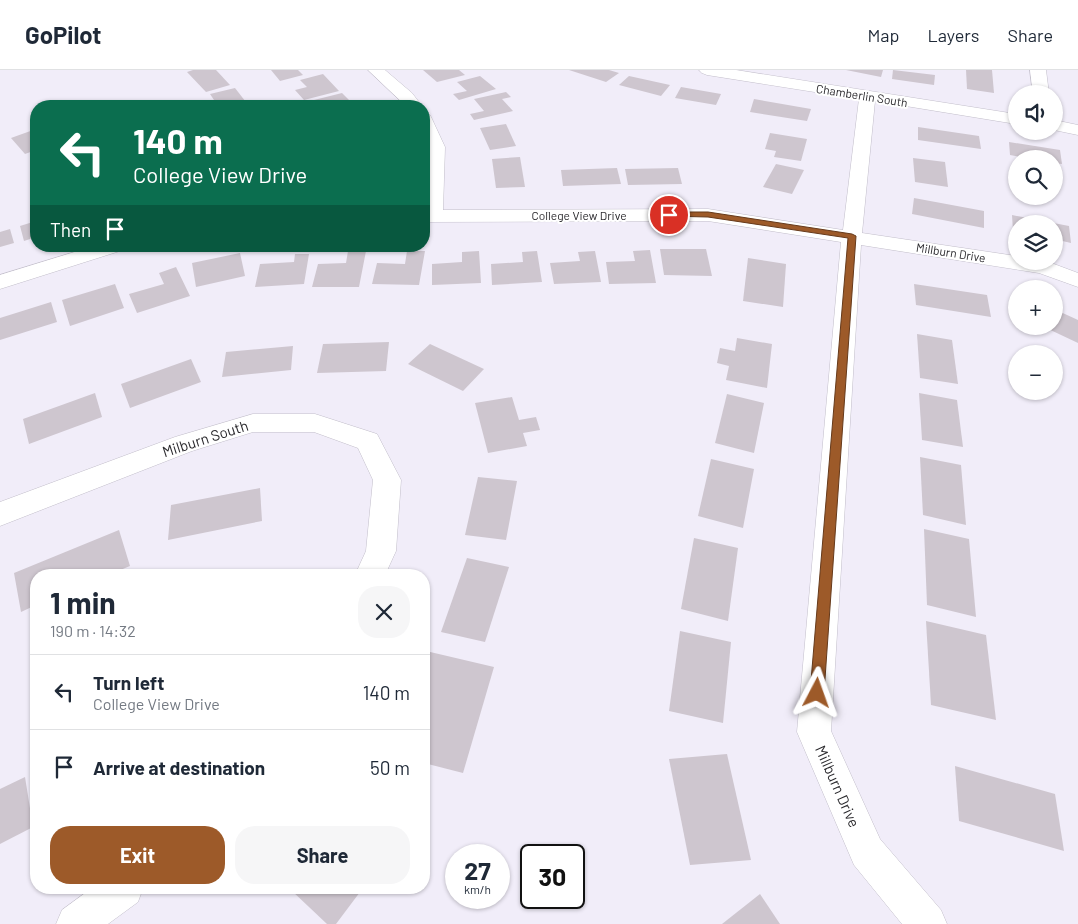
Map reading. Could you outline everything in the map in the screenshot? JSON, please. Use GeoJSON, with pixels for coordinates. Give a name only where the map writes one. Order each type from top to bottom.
{"type":"FeatureCollection","features":[{"type":"Feature","properties":{"kind":"street"},"geometry":{"type":"LineString","coordinates":[[376,70],[408,100]]}},
{"type":"Feature","properties":{"kind":"street","name":"Chamberlin South"},"geometry":{"type":"LineString","coordinates":[[707,70],[1008,118]]}},
{"type":"Feature","properties":{"kind":"street"},"geometry":{"type":"LineString","coordinates":[[1038,70],[1040,85]]}},
{"type":"Feature","properties":{"kind":"street","name":"Millburn Drive"},"geometry":{"type":"LineString","coordinates":[[867,96],[852,236],[814,732],[867,852],[927,924]]}},
{"type":"Feature","properties":{"kind":"street"},"geometry":{"type":"LineString","coordinates":[[1063,127],[1078,130]]}},
{"type":"Feature","properties":{"kind":"street"},"geometry":{"type":"LineString","coordinates":[[430,133],[436,147],[430,199]]}},
{"type":"Feature","properties":{"kind":"street","name":"College View Drive"},"geometry":{"type":"LineString","coordinates":[[430,216],[708,215],[852,236]]}},
{"type":"Feature","properties":{"kind":"street","name":"Millburn Drive"},"geometry":{"type":"LineString","coordinates":[[852,236],[1043,267],[1078,280]]}},
{"type":"Feature","properties":{"kind":"street"},"geometry":{"type":"LineString","coordinates":[[0,282],[97,252]]}},
{"type":"Feature","properties":{"kind":"street","name":"Milburn South"},"geometry":{"type":"LineString","coordinates":[[0,514],[184,444],[253,423],[315,423],[368,441],[387,480],[380,551],[372,569]]}},
{"type":"Feature","properties":{"kind":"street"},"geometry":{"type":"LineString","coordinates":[[76,924],[116,894]]}},
{"type":"Feature","properties":{"kind":"building"},"geometry":{"type":"Polygon","coordinates":[[[193,70],[216,70],[230,85],[206,92],[187,72],[193,70]]]}},
{"type":"Feature","properties":{"kind":"building"},"geometry":{"type":"Polygon","coordinates":[[[271,70],[298,70],[303,75],[280,81],[271,70]]]}},
{"type":"Feature","properties":{"kind":"building"},"geometry":{"type":"Polygon","coordinates":[[[423,70],[459,70],[465,75],[437,82],[423,70]]]}},
{"type":"Feature","properties":{"kind":"building"},"geometry":{"type":"Polygon","coordinates":[[[569,70],[609,70],[619,73],[606,82],[569,70]]]}},
{"type":"Feature","properties":{"kind":"building"},"geometry":{"type":"Polygon","coordinates":[[[846,70],[883,70],[881,77],[846,70]]]}},
{"type":"Feature","properties":{"kind":"building"},"geometry":{"type":"Polygon","coordinates":[[[893,70],[935,75],[934,85],[892,79],[893,70]]]}},
{"type":"Feature","properties":{"kind":"building"},"geometry":{"type":"Polygon","coordinates":[[[966,70],[992,70],[994,93],[967,89],[966,70]]]}},
{"type":"Feature","properties":{"kind":"building"},"geometry":{"type":"Polygon","coordinates":[[[323,74],[339,91],[304,100],[295,90],[307,87],[300,80],[323,74]]]}},
{"type":"Feature","properties":{"kind":"building"},"geometry":{"type":"Polygon","coordinates":[[[480,76],[496,89],[459,100],[453,94],[467,91],[457,82],[480,76]]]}},
{"type":"Feature","properties":{"kind":"building"},"geometry":{"type":"Polygon","coordinates":[[[629,76],[670,85],[661,96],[619,85],[629,76]]]}},
{"type":"Feature","properties":{"kind":"building"},"geometry":{"type":"Polygon","coordinates":[[[681,87],[721,94],[716,105],[675,98],[681,87]]]}},
{"type":"Feature","properties":{"kind":"building"},"geometry":{"type":"Polygon","coordinates":[[[235,88],[244,100],[214,100],[210,94],[235,88]]]}},
{"type":"Feature","properties":{"kind":"building"},"geometry":{"type":"Polygon","coordinates":[[[506,92],[511,97],[502,99],[513,111],[474,120],[470,114],[484,111],[474,99],[506,92]]]}},
{"type":"Feature","properties":{"kind":"building"},"geometry":{"type":"Polygon","coordinates":[[[342,93],[349,100],[314,100],[342,93]]]}},
{"type":"Feature","properties":{"kind":"building"},"geometry":{"type":"Polygon","coordinates":[[[754,99],[811,109],[807,121],[750,112],[754,99]]]}},
{"type":"Feature","properties":{"kind":"building"},"geometry":{"type":"Polygon","coordinates":[[[506,124],[516,146],[490,150],[480,128],[506,124]]]}},
{"type":"Feature","properties":{"kind":"building"},"geometry":{"type":"Polygon","coordinates":[[[918,127],[979,136],[981,149],[918,140],[918,127]]]}},
{"type":"Feature","properties":{"kind":"building"},"geometry":{"type":"Polygon","coordinates":[[[30,131],[30,152],[25,154],[11,138],[30,131]]]}},
{"type":"Feature","properties":{"kind":"building"},"geometry":{"type":"Polygon","coordinates":[[[770,133],[807,139],[801,161],[774,157],[776,151],[765,149],[770,133]]]}},
{"type":"Feature","properties":{"kind":"building"},"geometry":{"type":"Polygon","coordinates":[[[1009,142],[1060,150],[1010,150],[1009,142]]]}},
{"type":"Feature","properties":{"kind":"building"},"geometry":{"type":"Polygon","coordinates":[[[520,157],[525,187],[496,188],[492,159],[520,157]]]}},
{"type":"Feature","properties":{"kind":"building"},"geometry":{"type":"Polygon","coordinates":[[[913,158],[945,162],[948,187],[915,182],[913,158]]]}},
{"type":"Feature","properties":{"kind":"building"},"geometry":{"type":"Polygon","coordinates":[[[776,164],[804,170],[792,194],[763,187],[776,164]]]}},
{"type":"Feature","properties":{"kind":"building"},"geometry":{"type":"Polygon","coordinates":[[[617,168],[621,184],[563,186],[561,170],[617,168]]]}},
{"type":"Feature","properties":{"kind":"building"},"geometry":{"type":"Polygon","coordinates":[[[678,168],[682,184],[628,185],[625,169],[678,168]]]}},
{"type":"Feature","properties":{"kind":"building"},"geometry":{"type":"Polygon","coordinates":[[[914,198],[984,211],[984,228],[912,214],[914,198]]]}},
{"type":"Feature","properties":{"kind":"building"},"geometry":{"type":"Polygon","coordinates":[[[30,223],[30,239],[24,241],[20,226],[30,223]]]}},
{"type":"Feature","properties":{"kind":"building"},"geometry":{"type":"Polygon","coordinates":[[[1063,225],[1069,226],[1071,243],[1063,241],[1063,225]]]}},
{"type":"Feature","properties":{"kind":"building"},"geometry":{"type":"Polygon","coordinates":[[[10,229],[14,243],[0,247],[0,232],[10,229]]]}},
{"type":"Feature","properties":{"kind":"building"},"geometry":{"type":"Polygon","coordinates":[[[660,249],[706,249],[712,276],[664,275],[660,249]]]}},
{"type":"Feature","properties":{"kind":"building"},"geometry":{"type":"Polygon","coordinates":[[[650,250],[656,283],[609,284],[606,262],[635,261],[633,251],[650,250]]]}},
{"type":"Feature","properties":{"kind":"building"},"geometry":{"type":"Polygon","coordinates":[[[479,251],[481,283],[432,285],[432,264],[462,262],[462,252],[479,251]]]}},
{"type":"Feature","properties":{"kind":"building"},"geometry":{"type":"Polygon","coordinates":[[[537,251],[542,282],[492,285],[491,264],[523,262],[522,252],[537,251]]]}},
{"type":"Feature","properties":{"kind":"building"},"geometry":{"type":"Polygon","coordinates":[[[595,251],[601,282],[554,284],[550,263],[580,261],[578,252],[595,251]]]}},
{"type":"Feature","properties":{"kind":"building"},"geometry":{"type":"Polygon","coordinates":[[[348,252],[366,252],[359,287],[312,287],[318,264],[346,263],[348,252]]]}},
{"type":"Feature","properties":{"kind":"building"},"geometry":{"type":"Polygon","coordinates":[[[407,252],[425,252],[419,285],[372,284],[377,263],[405,264],[407,252]]]}},
{"type":"Feature","properties":{"kind":"building"},"geometry":{"type":"Polygon","coordinates":[[[240,253],[245,276],[196,287],[192,263],[240,253]]]}},
{"type":"Feature","properties":{"kind":"building"},"geometry":{"type":"Polygon","coordinates":[[[295,254],[309,254],[304,284],[255,287],[260,264],[294,262],[295,254]]]}},
{"type":"Feature","properties":{"kind":"building"},"geometry":{"type":"Polygon","coordinates":[[[748,258],[786,264],[783,307],[743,301],[748,258]]]}},
{"type":"Feature","properties":{"kind":"building"},"geometry":{"type":"Polygon","coordinates":[[[176,267],[190,296],[137,313],[129,294],[164,284],[159,273],[176,267]]]}},
{"type":"Feature","properties":{"kind":"building"},"geometry":{"type":"Polygon","coordinates":[[[115,284],[124,308],[70,326],[62,300],[115,284]]]}},
{"type":"Feature","properties":{"kind":"building"},"geometry":{"type":"Polygon","coordinates":[[[914,284],[987,295],[991,317],[916,305],[914,284]]]}},
{"type":"Feature","properties":{"kind":"building"},"geometry":{"type":"Polygon","coordinates":[[[51,302],[57,322],[0,340],[0,318],[51,302]]]}},
{"type":"Feature","properties":{"kind":"building"},"geometry":{"type":"Polygon","coordinates":[[[1063,313],[1078,320],[1078,343],[1061,335],[1063,335],[1063,313]]]}},
{"type":"Feature","properties":{"kind":"building"},"geometry":{"type":"Polygon","coordinates":[[[917,334],[952,340],[958,384],[920,378],[917,334]]]}},
{"type":"Feature","properties":{"kind":"building"},"geometry":{"type":"Polygon","coordinates":[[[737,338],[772,344],[767,388],[726,380],[729,366],[717,363],[720,348],[735,351],[737,338]]]}},
{"type":"Feature","properties":{"kind":"building"},"geometry":{"type":"Polygon","coordinates":[[[389,342],[386,371],[317,373],[323,344],[389,342]]]}},
{"type":"Feature","properties":{"kind":"building"},"geometry":{"type":"Polygon","coordinates":[[[430,344],[484,369],[463,391],[408,364],[430,344]]]}},
{"type":"Feature","properties":{"kind":"building"},"geometry":{"type":"Polygon","coordinates":[[[293,346],[291,370],[222,377],[226,352],[293,346]]]}},
{"type":"Feature","properties":{"kind":"building"},"geometry":{"type":"Polygon","coordinates":[[[191,359],[201,382],[130,408],[121,384],[191,359]]]}},
{"type":"Feature","properties":{"kind":"building"},"geometry":{"type":"Polygon","coordinates":[[[95,393],[102,417],[29,444],[23,419],[95,393]]]}},
{"type":"Feature","properties":{"kind":"building"},"geometry":{"type":"Polygon","coordinates":[[[919,393],[957,400],[963,447],[922,440],[919,393]]]}},
{"type":"Feature","properties":{"kind":"building"},"geometry":{"type":"Polygon","coordinates":[[[727,394],[764,403],[754,453],[715,443],[727,394]]]}},
{"type":"Feature","properties":{"kind":"building"},"geometry":{"type":"Polygon","coordinates":[[[512,397],[519,420],[536,417],[540,430],[523,433],[527,446],[488,453],[475,403],[512,397]]]}},
{"type":"Feature","properties":{"kind":"building"},"geometry":{"type":"Polygon","coordinates":[[[920,457],[961,465],[966,525],[923,515],[920,457]]]}},
{"type":"Feature","properties":{"kind":"building"},"geometry":{"type":"Polygon","coordinates":[[[711,459],[754,469],[743,528],[698,516],[711,459]]]}},
{"type":"Feature","properties":{"kind":"building"},"geometry":{"type":"Polygon","coordinates":[[[478,477],[517,481],[506,540],[465,535],[478,477]]]}},
{"type":"Feature","properties":{"kind":"building"},"geometry":{"type":"Polygon","coordinates":[[[260,488],[262,521],[168,540],[171,505],[260,488]]]}},
{"type":"Feature","properties":{"kind":"building"},"geometry":{"type":"Polygon","coordinates":[[[924,529],[969,539],[976,617],[927,605],[924,529]]]}},
{"type":"Feature","properties":{"kind":"building"},"geometry":{"type":"Polygon","coordinates":[[[119,530],[130,566],[123,569],[30,569],[30,608],[21,612],[14,573],[119,530]]]}},
{"type":"Feature","properties":{"kind":"building"},"geometry":{"type":"Polygon","coordinates":[[[694,538],[738,548],[728,621],[681,609],[694,538]]]}},
{"type":"Feature","properties":{"kind":"building"},"geometry":{"type":"Polygon","coordinates":[[[467,558],[509,567],[485,642],[441,632],[467,558]]]}},
{"type":"Feature","properties":{"kind":"building"},"geometry":{"type":"Polygon","coordinates":[[[926,621],[986,635],[996,720],[931,705],[926,621]]]}},
{"type":"Feature","properties":{"kind":"building"},"geometry":{"type":"Polygon","coordinates":[[[680,631],[731,642],[723,723],[669,711],[680,631]]]}},
{"type":"Feature","properties":{"kind":"building"},"geometry":{"type":"Polygon","coordinates":[[[430,652],[494,667],[463,773],[430,765],[430,652]]]}},
{"type":"Feature","properties":{"kind":"building"},"geometry":{"type":"Polygon","coordinates":[[[727,754],[751,860],[690,865],[669,759],[727,754]]]}},
{"type":"Feature","properties":{"kind":"building"},"geometry":{"type":"Polygon","coordinates":[[[955,766],[1055,794],[1064,851],[959,821],[955,766]]]}},
{"type":"Feature","properties":{"kind":"building"},"geometry":{"type":"Polygon","coordinates":[[[25,777],[30,808],[30,829],[0,844],[0,789],[25,777]]]}},
{"type":"Feature","properties":{"kind":"building"},"geometry":{"type":"Polygon","coordinates":[[[295,894],[358,894],[336,924],[327,924],[295,894]]]}},
{"type":"Feature","properties":{"kind":"building"},"geometry":{"type":"Polygon","coordinates":[[[760,894],[780,924],[722,924],[760,894]]]}},
{"type":"Feature","properties":{"kind":"route"},"geometry":{"type":"LineString","coordinates":[[669,215],[708,215],[852,236],[817,693]]}}]}
